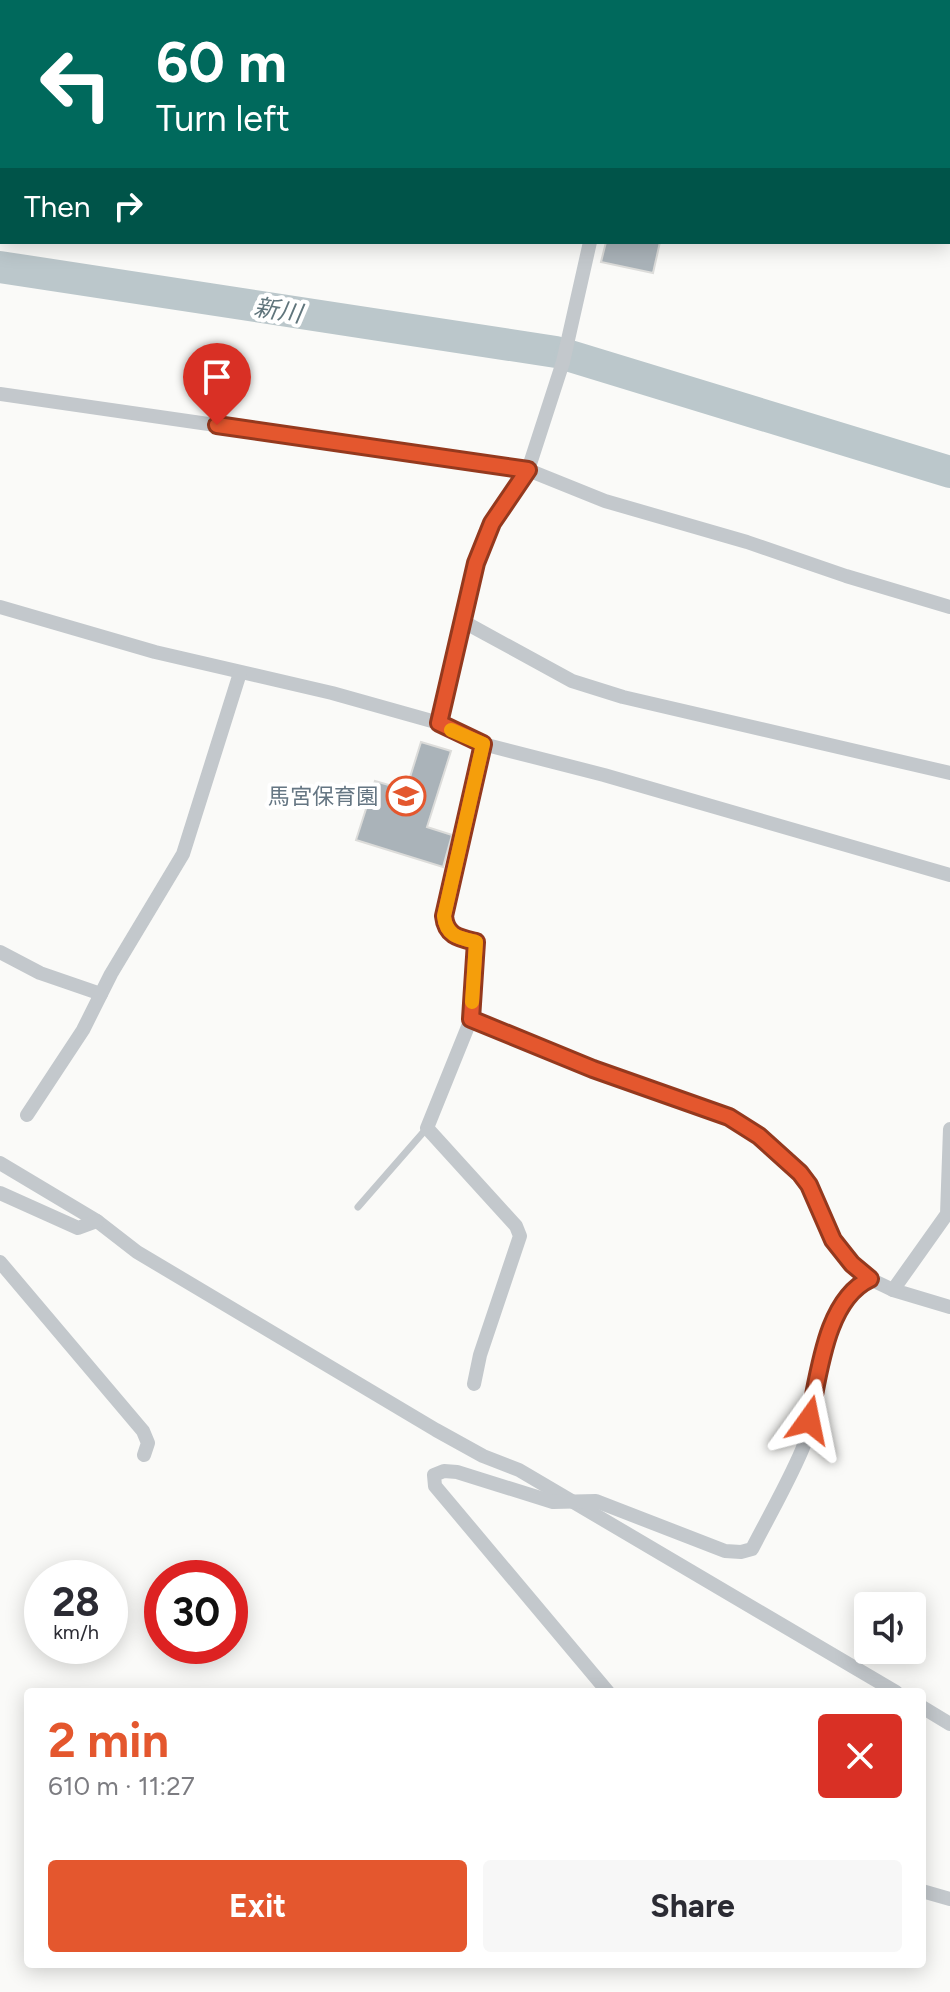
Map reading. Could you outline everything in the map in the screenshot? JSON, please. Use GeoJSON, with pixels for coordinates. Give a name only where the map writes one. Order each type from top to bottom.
{"type":"FeatureCollection","features":[{"type":"Feature","properties":{"kind":"street"},"geometry":{"type":"LineString","coordinates":[[439,723],[476,563],[492,523],[528,470],[563,362],[590,244]]}},
{"type":"Feature","properties":{"kind":"street"},"geometry":{"type":"LineString","coordinates":[[0,394],[528,470],[605,501],[747,542],[950,607]]}},
{"type":"Feature","properties":{"kind":"street"},"geometry":{"type":"LineString","coordinates":[[0,607],[155,652],[332,693],[439,723],[483,744],[604,775],[950,875]]}},
{"type":"Feature","properties":{"kind":"street"},"geometry":{"type":"LineString","coordinates":[[464,622],[572,681],[623,697],[950,773]]}},
{"type":"Feature","properties":{"kind":"street"},"geometry":{"type":"LineString","coordinates":[[27,1115],[83,1030],[163,884],[183,854],[240,673]]}},
{"type":"Feature","properties":{"kind":"street"},"geometry":{"type":"LineString","coordinates":[[474,1384],[480,1355],[520,1236],[516,1226],[427,1128],[471,1019],[476,942],[452,935],[445,927],[444,916],[483,744]]}},
{"type":"Feature","properties":{"kind":"street"},"geometry":{"type":"LineString","coordinates":[[0,952],[40,973],[101,994]]}},
{"type":"Feature","properties":{"kind":"street"},"geometry":{"type":"LineString","coordinates":[[471,1019],[593,1069],[729,1117],[759,1136],[800,1173],[809,1185],[833,1240],[852,1264],[870,1279],[893,1290],[950,1307]]}},
{"type":"Feature","properties":{"kind":"street"},"geometry":{"type":"LineString","coordinates":[[893,1290],[947,1214],[950,1129]]}},
{"type":"Feature","properties":{"kind":"street"},"geometry":{"type":"LineString","coordinates":[[0,1163],[97,1221],[137,1252],[436,1430],[483,1456],[519,1470],[889,1688]]}},
{"type":"Feature","properties":{"kind":"street"},"geometry":{"type":"LineString","coordinates":[[0,1193],[78,1228],[97,1221]]}},
{"type":"Feature","properties":{"kind":"street"},"geometry":{"type":"LineString","coordinates":[[0,1262],[143,1431],[148,1443],[144,1455]]}},
{"type":"Feature","properties":{"kind":"street"},"geometry":{"type":"LineString","coordinates":[[605,1688],[435,1486],[434,1475],[444,1471],[457,1472],[553,1502],[596,1501],[725,1551],[752,1549],[803,1447],[827,1341],[841,1304],[855,1286],[870,1279]]}},
{"type":"Feature","properties":{"kind":"street"},"geometry":{"type":"LineString","coordinates":[[926,1709],[950,1724]]}},
{"type":"Feature","properties":{"kind":"street"},"geometry":{"type":"LineString","coordinates":[[926,1892],[950,1899]]}},
{"type":"Feature","properties":{"kind":"lane"},"geometry":{"type":"LineString","coordinates":[[358,1207],[427,1128]]}},
{"type":"Feature","properties":{"kind":"building"},"geometry":{"type":"Polygon","coordinates":[[[606,244],[660,244],[653,273],[601,262],[606,244]]]}},
{"type":"Feature","properties":{"kind":"building"},"geometry":{"type":"Polygon","coordinates":[[[421,742],[451,751],[427,827],[452,835],[443,867],[356,840],[375,781],[406,790],[421,742]]]}},
{"type":"Feature","properties":{"kind":"waterway","name":"新川"},"geometry":{"type":"LineString","coordinates":[[0,267],[556,352]]}},
{"type":"Feature","properties":{"kind":"waterway","name":"新川"},"geometry":{"type":"LineString","coordinates":[[570,356],[950,472]]}},
{"type":"Feature","properties":{"kind":"slow traffic"},"geometry":{"type":"LineString","coordinates":[[451,730],[483,744],[444,916],[445,927],[452,935],[476,942],[472,1002]]}},
{"type":"Feature","properties":{"kind":"place","name":"馬宮保育園"},"geometry":{"type":"Point","coordinates":[406,796]}},
{"type":"Feature","properties":{"kind":"route"},"geometry":{"type":"LineString","coordinates":[[217,425],[528,470],[492,523],[476,563],[439,723],[483,744],[444,916],[445,927],[452,935],[476,942],[471,1019],[593,1069],[729,1117],[759,1136],[800,1173],[809,1185],[833,1240],[852,1264],[870,1279],[855,1286],[841,1304],[827,1341],[809,1420]]}}]}
